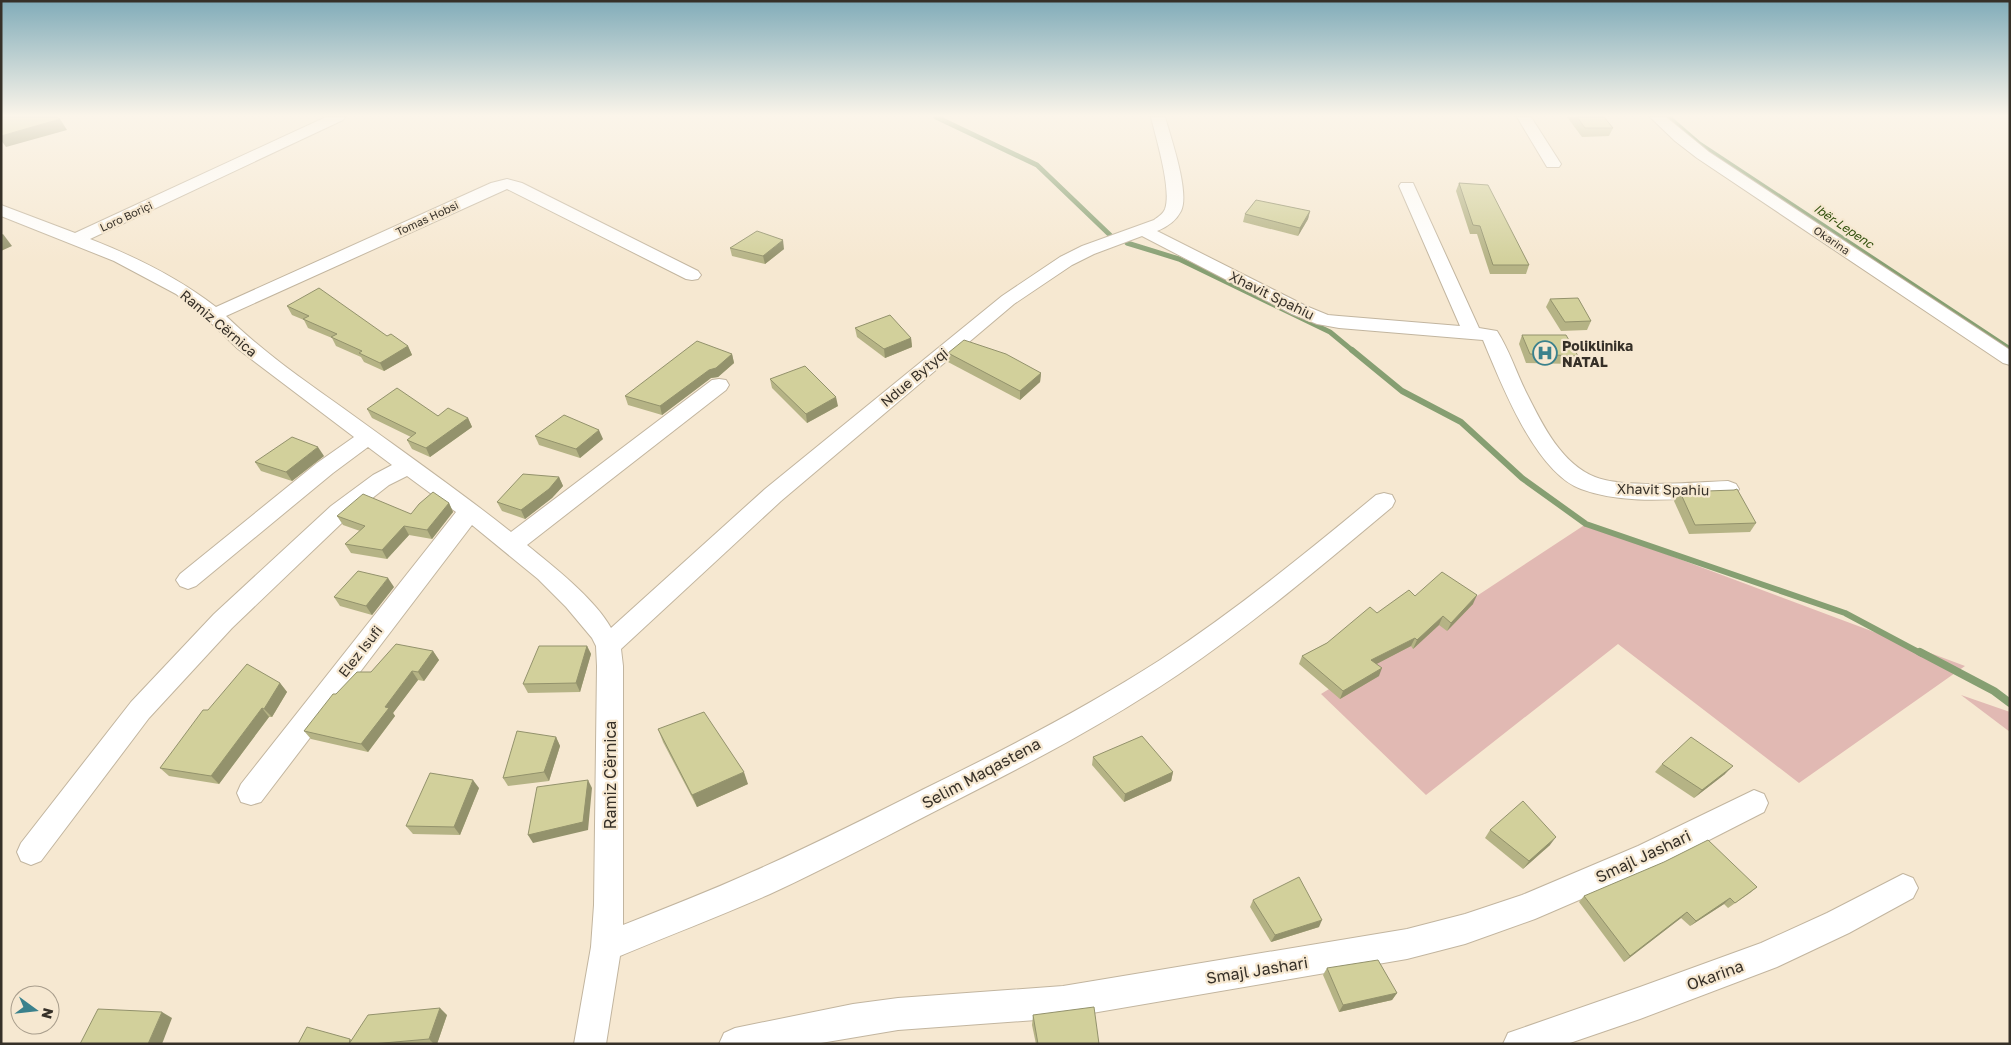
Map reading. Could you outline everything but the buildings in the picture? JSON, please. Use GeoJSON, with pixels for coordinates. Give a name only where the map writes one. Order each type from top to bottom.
{"type":"FeatureCollection","features":[{"type":"Feature","properties":{"kind":"street","name":"Loro Boriçi"},"geometry":{"type":"LineString","coordinates":[[77,239],[234,166]]}},
{"type":"Feature","properties":{"kind":"street","name":"Ndue Bytyqi"},"geometry":{"type":"LineString","coordinates":[[608,646],[774,496],[1008,300],[1066,261],[1088,250],[1160,224],[1173,209],[1175,199],[1169,166]]}},
{"type":"Feature","properties":{"kind":"street","name":"Okarina"},"geometry":{"type":"LineString","coordinates":[[1719,166],[2010,359]]}},
{"type":"Feature","properties":{"kind":"street","name":"Tomas Hobsi"},"geometry":{"type":"LineString","coordinates":[[214,315],[497,186],[507,184],[516,186],[692,275]]}},
{"type":"Feature","properties":{"kind":"street"},"geometry":{"type":"LineString","coordinates":[[1407,186],[1472,333]]}},
{"type":"Feature","properties":{"kind":"street","name":"Ramiz Cërnica"},"geometry":{"type":"LineString","coordinates":[[1,210],[120,257],[182,290],[214,315],[252,351],[512,544],[574,600],[601,632],[608,646],[610,854],[606,947],[590,1044]]}},
{"type":"Feature","properties":{"kind":"street","name":"Xhavit Spahiu"},"geometry":{"type":"LineString","coordinates":[[1142,230],[1299,310],[1324,320],[1490,335],[1521,402],[1545,443],[1558,461],[1586,482],[1624,490],[1728,489]]}},
{"type":"Feature","properties":{"kind":"street"},"geometry":{"type":"LineString","coordinates":[[512,544],[719,385]]}},
{"type":"Feature","properties":{"kind":"street"},"geometry":{"type":"LineString","coordinates":[[188,580],[317,473],[368,437]]}},
{"type":"Feature","properties":{"kind":"street"},"geometry":{"type":"LineString","coordinates":[[31,852],[140,710],[216,628],[304,547],[338,512],[381,480],[406,467]]}},
{"type":"Feature","properties":{"kind":"street","name":"Selim Maqastena"},"geometry":{"type":"LineString","coordinates":[[606,947],[737,893],[835,848],[984,773],[1073,725],[1167,669],[1213,638],[1384,501]]}},
{"type":"Feature","properties":{"kind":"street","name":"Elez Isufi"},"geometry":{"type":"LineString","coordinates":[[251,793],[470,511]]}},
{"type":"Feature","properties":{"kind":"street","name":"Smajl Jashari"},"geometry":{"type":"LineString","coordinates":[[735,1044],[853,1020],[889,1015],[1062,1002],[1407,944],[1465,929],[1524,909],[1648,856],[1754,803]]}},
{"type":"Feature","properties":{"kind":"street","name":"Okarina"},"geometry":{"type":"LineString","coordinates":[[1519,1044],[1640,1003],[1766,956],[1838,924],[1903,888]]}},
{"type":"Feature","properties":{"kind":"shaded area"},"geometry":{"type":"Polygon","coordinates":[[[1586,524],[1965,666],[1799,783],[1618,644],[1426,795],[1321,694],[1454,611],[1586,524]]]}},
{"type":"Feature","properties":{"kind":"shaded area"},"geometry":{"type":"Polygon","coordinates":[[[1961,695],[2010,712],[2010,732],[1961,695]]]}},
{"type":"Feature","properties":{"kind":"waterway"},"geometry":{"type":"LineString","coordinates":[[1038,166],[1110,235]]}},
{"type":"Feature","properties":{"kind":"waterway","name":"Ibër-Lepenc"},"geometry":{"type":"LineString","coordinates":[[1732,166],[2010,349]]}},
{"type":"Feature","properties":{"kind":"waterway"},"geometry":{"type":"LineString","coordinates":[[1127,243],[1179,259],[1330,332],[1353,351]]}},
{"type":"Feature","properties":{"kind":"waterway"},"geometry":{"type":"LineString","coordinates":[[1352,350],[1402,391],[1461,422],[1522,478],[1586,524],[1845,613],[1922,654]]}},
{"type":"Feature","properties":{"kind":"waterway"},"geometry":{"type":"LineString","coordinates":[[1920,652],[1994,691],[2010,703]]}},
{"type":"Feature","properties":{"kind":"place","name":"Poliklinika NATAL"},"geometry":{"type":"Point","coordinates":[1545,353]}}]}
